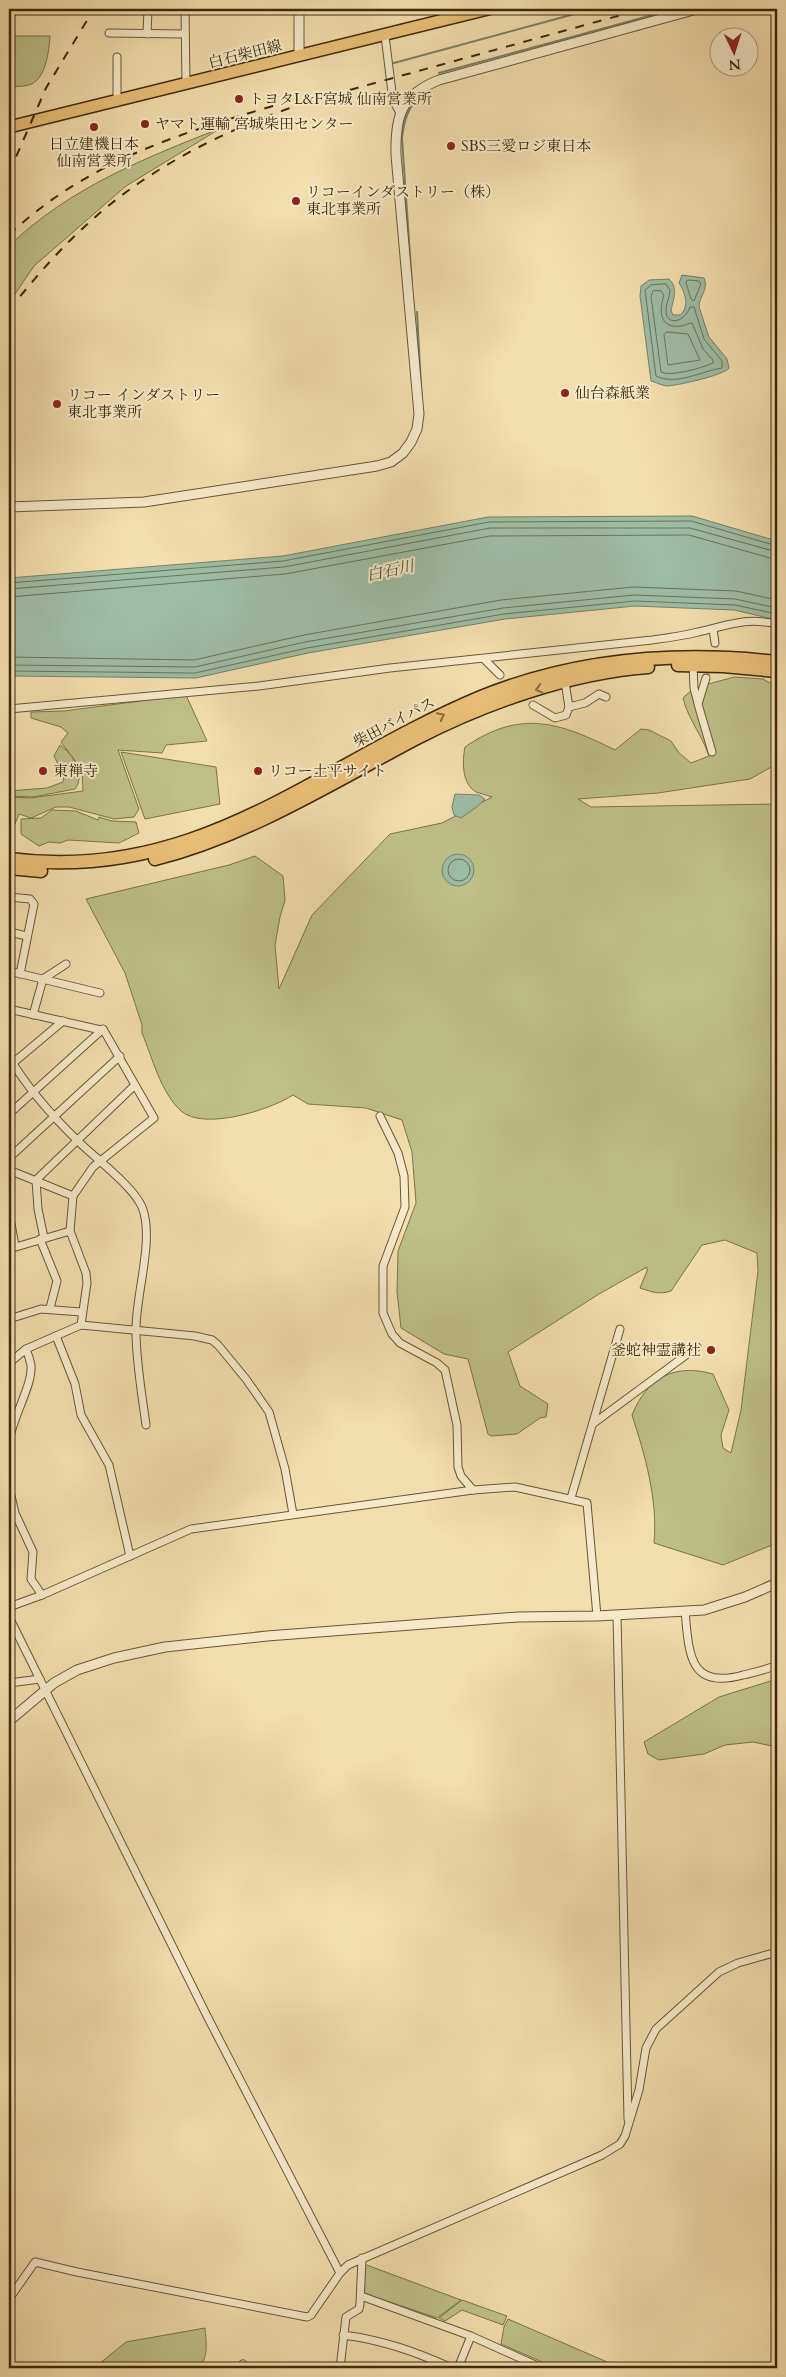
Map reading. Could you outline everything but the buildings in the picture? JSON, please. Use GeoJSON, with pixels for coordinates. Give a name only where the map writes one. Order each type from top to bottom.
{"type":"FeatureCollection","features":[{"type":"Feature","properties":{"kind":"highway","name":"柴田バイパス"},"geometry":{"type":"LineString","coordinates":[[9,859],[50,863],[144,857],[238,822],[294,795],[430,721],[483,696],[532,680],[599,665],[646,659],[712,656],[777,662]]}},
{"type":"Feature","properties":{"kind":"highway","name":"柴田バイパス"},"geometry":{"type":"LineString","coordinates":[[9,868],[74,871],[195,847],[256,824],[452,721],[524,693],[565,682],[644,668],[693,665],[777,671]]}},
{"type":"Feature","properties":{"kind":"main road","name":"白石柴田線"},"geometry":{"type":"LineString","coordinates":[[9,127],[117,102],[488,9]]}},
{"type":"Feature","properties":{"kind":"street"},"geometry":{"type":"LineString","coordinates":[[147,34],[148,9]]}},
{"type":"Feature","properties":{"kind":"street"},"geometry":{"type":"LineString","coordinates":[[185,9],[186,84]]}},
{"type":"Feature","properties":{"kind":"street"},"geometry":{"type":"LineString","coordinates":[[299,9],[299,56]]}},
{"type":"Feature","properties":{"kind":"street"},"geometry":{"type":"LineString","coordinates":[[9,507],[144,502],[377,466],[391,462],[403,453],[411,442],[417,429],[419,414],[396,155],[396,126],[400,113],[412,95],[422,86],[440,80],[697,9]]}},
{"type":"Feature","properties":{"kind":"street"},"geometry":{"type":"LineString","coordinates":[[109,33],[185,34]]}},
{"type":"Feature","properties":{"kind":"street"},"geometry":{"type":"LineString","coordinates":[[384,36],[393,100],[400,113]]}},
{"type":"Feature","properties":{"kind":"street"},"geometry":{"type":"LineString","coordinates":[[117,57],[117,102]]}},
{"type":"Feature","properties":{"kind":"street"},"geometry":{"type":"LineString","coordinates":[[9,709],[259,686],[390,668],[652,640],[712,629],[741,620],[777,624]]}},
{"type":"Feature","properties":{"kind":"street"},"geometry":{"type":"LineString","coordinates":[[712,629],[715,643]]}},
{"type":"Feature","properties":{"kind":"street"},"geometry":{"type":"LineString","coordinates":[[484,659],[500,675]]}},
{"type":"Feature","properties":{"kind":"street"},"geometry":{"type":"LineString","coordinates":[[693,665],[694,688],[712,752]]}},
{"type":"Feature","properties":{"kind":"street"},"geometry":{"type":"LineString","coordinates":[[698,704],[706,678]]}},
{"type":"Feature","properties":{"kind":"street"},"geometry":{"type":"LineString","coordinates":[[533,705],[555,718],[566,715],[569,707],[565,682]]}},
{"type":"Feature","properties":{"kind":"street"},"geometry":{"type":"LineString","coordinates":[[569,707],[585,703],[599,694],[606,697]]}},
{"type":"Feature","properties":{"kind":"street"},"geometry":{"type":"LineString","coordinates":[[9,897],[30,899],[34,904],[20,974]]}},
{"type":"Feature","properties":{"kind":"street"},"geometry":{"type":"LineString","coordinates":[[9,932],[27,936]]}},
{"type":"Feature","properties":{"kind":"street"},"geometry":{"type":"LineString","coordinates":[[33,1015],[43,978],[66,964]]}},
{"type":"Feature","properties":{"kind":"street"},"geometry":{"type":"LineString","coordinates":[[9,971],[100,993]]}},
{"type":"Feature","properties":{"kind":"street"},"geometry":{"type":"LineString","coordinates":[[9,1009],[101,1030],[103,1028],[154,1118],[93,1167],[73,1196],[70,1231],[86,1273],[86,1293],[81,1325]]}},
{"type":"Feature","properties":{"kind":"street"},"geometry":{"type":"LineString","coordinates":[[63,1021],[11,1060],[32,1093],[131,1192],[142,1206],[145,1224],[143,1273],[136,1330],[146,1425]]}},
{"type":"Feature","properties":{"kind":"street"},"geometry":{"type":"LineString","coordinates":[[9,1114],[101,1030]]}},
{"type":"Feature","properties":{"kind":"street"},"geometry":{"type":"LineString","coordinates":[[9,1158],[120,1056]]}},
{"type":"Feature","properties":{"kind":"street"},"geometry":{"type":"LineString","coordinates":[[36,1180],[136,1085]]}},
{"type":"Feature","properties":{"kind":"street"},"geometry":{"type":"LineString","coordinates":[[380,1116],[398,1153],[404,1176],[405,1207],[383,1266],[383,1313],[392,1334],[400,1343],[437,1363],[445,1370],[457,1425],[458,1467],[461,1476],[473,1490]]}},
{"type":"Feature","properties":{"kind":"street"},"geometry":{"type":"LineString","coordinates":[[9,1170],[73,1196]]}},
{"type":"Feature","properties":{"kind":"street"},"geometry":{"type":"LineString","coordinates":[[36,1180],[42,1239],[57,1281],[50,1308]]}},
{"type":"Feature","properties":{"kind":"street"},"geometry":{"type":"LineString","coordinates":[[9,1212],[12,1248],[70,1231]]}},
{"type":"Feature","properties":{"kind":"street"},"geometry":{"type":"LineString","coordinates":[[9,1319],[50,1308],[82,1312]]}},
{"type":"Feature","properties":{"kind":"street"},"geometry":{"type":"LineString","coordinates":[[9,1362],[26,1349],[81,1325],[195,1336],[212,1340],[246,1379],[268,1412],[285,1469],[293,1514]]}},
{"type":"Feature","properties":{"kind":"street"},"geometry":{"type":"LineString","coordinates":[[571,1498],[620,1329]]}},
{"type":"Feature","properties":{"kind":"street"},"geometry":{"type":"LineString","coordinates":[[56,1336],[75,1384],[81,1414],[109,1465],[130,1556]]}},
{"type":"Feature","properties":{"kind":"street"},"geometry":{"type":"LineString","coordinates":[[594,1423],[697,1347]]}},
{"type":"Feature","properties":{"kind":"street"},"geometry":{"type":"LineString","coordinates":[[9,1442],[10,1428],[29,1382],[31,1366],[26,1349]]}},
{"type":"Feature","properties":{"kind":"street"},"geometry":{"type":"LineString","coordinates":[[9,1487],[16,1513],[33,1552],[31,1579],[42,1595]]}},
{"type":"Feature","properties":{"kind":"street"},"geometry":{"type":"LineString","coordinates":[[9,1607],[42,1595],[191,1528],[473,1490],[514,1487],[587,1503],[597,1616]]}},
{"type":"Feature","properties":{"kind":"street"},"geometry":{"type":"LineString","coordinates":[[9,1721],[46,1690],[77,1670],[165,1646],[268,1636],[509,1618],[685,1611],[721,1606],[777,1583]]}},
{"type":"Feature","properties":{"kind":"street"},"geometry":{"type":"LineString","coordinates":[[685,1611],[692,1656],[698,1669],[706,1677],[730,1679],[777,1666],[777,1677]]}},
{"type":"Feature","properties":{"kind":"street"},"geometry":{"type":"LineString","coordinates":[[617,1615],[628,2094],[625,2136]]}},
{"type":"Feature","properties":{"kind":"street"},"geometry":{"type":"LineString","coordinates":[[9,1617],[207,2016],[340,2272]]}},
{"type":"Feature","properties":{"kind":"street"},"geometry":{"type":"LineString","coordinates":[[9,1683],[40,1679]]}},
{"type":"Feature","properties":{"kind":"street"},"geometry":{"type":"LineString","coordinates":[[9,2299],[35,2262],[307,2317],[315,2309],[340,2272],[348,2265],[602,2155],[620,2144],[625,2136],[639,2090],[646,2048],[656,2029],[719,1972],[738,1963],[777,1952]]}},
{"type":"Feature","properties":{"kind":"street"},"geometry":{"type":"LineString","coordinates":[[340,2368],[346,2317],[359,2309],[362,2258]]}},
{"type":"Feature","properties":{"kind":"street"},"geometry":{"type":"LineString","coordinates":[[361,2296],[471,2336],[542,2368]]}},
{"type":"Feature","properties":{"kind":"street"},"geometry":{"type":"LineString","coordinates":[[343,2335],[376,2340],[403,2347],[452,2368]]}},
{"type":"Feature","properties":{"kind":"street"},"geometry":{"type":"LineString","coordinates":[[458,2368],[471,2336]]}},
{"type":"Feature","properties":{"kind":"street"},"geometry":{"type":"LineString","coordinates":[[238,2368],[243,2364],[247,2368]]}},
{"type":"Feature","properties":{"kind":"green space"},"geometry":{"type":"Polygon","coordinates":[[[9,36],[50,36],[46,64],[43,71],[35,82],[29,85],[9,87],[9,36]]]}},
{"type":"Feature","properties":{"kind":"green space"},"geometry":{"type":"Polygon","coordinates":[[[221,128],[126,186],[34,266],[9,303],[9,246],[32,226],[82,191],[136,163],[221,128]]]}},
{"type":"Feature","properties":{"kind":"green space"},"geometry":{"type":"Polygon","coordinates":[[[734,677],[763,679],[777,687],[777,762],[775,765],[750,779],[658,793],[578,799],[591,807],[777,804],[777,1543],[723,1565],[654,1543],[655,1527],[652,1494],[646,1462],[632,1415],[646,1391],[664,1377],[674,1372],[686,1371],[713,1374],[729,1410],[721,1435],[723,1448],[731,1453],[741,1410],[758,1271],[757,1253],[725,1240],[702,1245],[671,1291],[659,1293],[640,1288],[647,1267],[599,1294],[508,1352],[520,1386],[548,1404],[546,1417],[540,1418],[517,1434],[491,1436],[488,1434],[468,1359],[444,1354],[401,1328],[397,1292],[398,1251],[416,1203],[412,1152],[402,1120],[366,1108],[308,1104],[293,1095],[283,1101],[254,1112],[220,1119],[191,1117],[181,1111],[168,1095],[158,1074],[142,1033],[142,1025],[125,973],[86,899],[229,865],[255,856],[283,876],[285,900],[275,945],[279,989],[312,915],[390,834],[442,823],[492,797],[476,792],[468,784],[463,766],[465,747],[485,735],[504,728],[522,724],[540,724],[576,732],[615,750],[641,729],[649,730],[671,741],[679,753],[691,763],[709,756],[688,713],[683,698],[694,688],[734,677]]]}},
{"type":"Feature","properties":{"kind":"green space"},"geometry":{"type":"Polygon","coordinates":[[[186,695],[207,741],[166,745],[162,753],[118,750],[139,809],[134,817],[114,819],[69,807],[56,807],[31,818],[19,814],[15,824],[9,824],[9,797],[30,798],[83,791],[82,770],[61,742],[68,733],[61,727],[31,718],[31,712],[64,711],[186,695]]]}},
{"type":"Feature","properties":{"kind":"green space"},"geometry":{"type":"Polygon","coordinates":[[[60,745],[73,759],[79,771],[78,783],[75,789],[33,797],[9,796],[9,791],[47,788],[63,782],[64,776],[54,756],[60,745]]]}},
{"type":"Feature","properties":{"kind":"green space"},"geometry":{"type":"Polygon","coordinates":[[[121,752],[216,767],[220,804],[145,819],[121,752]]]}},
{"type":"Feature","properties":{"kind":"green space"},"geometry":{"type":"Polygon","coordinates":[[[52,810],[76,811],[98,820],[99,817],[112,821],[136,822],[139,833],[119,843],[68,840],[60,843],[49,842],[39,846],[21,834],[21,819],[41,818],[52,810]]]}},
{"type":"Feature","properties":{"kind":"green space"},"geometry":{"type":"Polygon","coordinates":[[[777,1679],[777,1747],[753,1742],[725,1745],[704,1754],[659,1760],[648,1754],[644,1742],[719,1697],[777,1679]]]}},
{"type":"Feature","properties":{"kind":"green space"},"geometry":{"type":"Polygon","coordinates":[[[364,2264],[461,2300],[437,2318],[363,2293],[364,2264]]]}},
{"type":"Feature","properties":{"kind":"green space"},"geometry":{"type":"Polygon","coordinates":[[[462,2300],[507,2316],[503,2325],[462,2310],[445,2321],[439,2318],[462,2300]]]}},
{"type":"Feature","properties":{"kind":"green space"},"geometry":{"type":"Polygon","coordinates":[[[508,2319],[621,2368],[556,2368],[501,2344],[504,2327],[508,2319]]]}},
{"type":"Feature","properties":{"kind":"green space"},"geometry":{"type":"Polygon","coordinates":[[[205,2328],[206,2354],[199,2368],[94,2368],[126,2342],[205,2328]]]}},
{"type":"Feature","properties":{"kind":"water"},"geometry":{"type":"Polygon","coordinates":[[[682,275],[704,278],[705,290],[699,307],[709,337],[727,359],[729,368],[710,377],[666,386],[651,381],[640,296],[641,286],[649,280],[669,279],[675,290],[671,311],[673,315],[680,315],[686,304],[685,295],[679,283],[682,275]]]}},
{"type":"Feature","properties":{"kind":"water","name":"白石川"},"geometry":{"type":"Polygon","coordinates":[[[692,516],[777,541],[777,620],[734,610],[635,606],[505,619],[308,653],[196,678],[9,676],[9,578],[283,556],[488,517],[692,516]]]}},
{"type":"Feature","properties":{"kind":"water"},"geometry":{"type":"Polygon","coordinates":[[[455,794],[479,795],[485,799],[461,818],[454,815],[452,807],[455,794]]]}},
{"type":"Feature","properties":{"kind":"water"},"geometry":{"type":"Polygon","coordinates":[[[458,854],[470,858],[474,870],[470,882],[458,886],[446,882],[442,870],[446,858],[458,854]]]}},
{"type":"Feature","properties":{"kind":"waterway"},"geometry":{"type":"LineString","coordinates":[[394,63],[593,9]]}},
{"type":"Feature","properties":{"kind":"waterway"},"geometry":{"type":"LineString","coordinates":[[439,73],[675,9]]}},
{"type":"Feature","properties":{"kind":"waterway"},"geometry":{"type":"LineString","coordinates":[[412,285],[402,138],[407,114],[421,94]]}},
{"type":"Feature","properties":{"kind":"waterway"},"geometry":{"type":"LineString","coordinates":[[417,312],[422,404]]}},
{"type":"Feature","properties":{"kind":"tunnel"},"geometry":{"type":"LineString","coordinates":[[706,678],[715,643]]}},
{"type":"Feature","properties":{"kind":"railway"},"geometry":{"type":"LineString","coordinates":[[9,173],[46,88],[94,9]]}},
{"type":"Feature","properties":{"kind":"railway"},"geometry":{"type":"LineString","coordinates":[[9,310],[61,250],[105,208],[161,169],[221,136],[253,122],[317,99],[643,9]]}},
{"type":"Feature","properties":{"kind":"railway"},"geometry":{"type":"LineString","coordinates":[[9,235],[39,210],[70,188],[102,169],[136,153],[206,126],[280,104]]}},
{"type":"Feature","properties":{"kind":"place","name":"トヨタL&F宮城 仙南営業所"},"geometry":{"type":"Point","coordinates":[239,99]}},
{"type":"Feature","properties":{"kind":"place","name":"ヤマト運輸 宮城柴田センター"},"geometry":{"type":"Point","coordinates":[145,124]}},
{"type":"Feature","properties":{"kind":"place","name":"日立建機日本 仙南営業所"},"geometry":{"type":"Point","coordinates":[94,127]}},
{"type":"Feature","properties":{"kind":"place","name":"SBS三愛ロジ東日本"},"geometry":{"type":"Point","coordinates":[451,146]}},
{"type":"Feature","properties":{"kind":"place","name":"リコーインダストリー（株） 東北事業所"},"geometry":{"type":"Point","coordinates":[296,201]}},
{"type":"Feature","properties":{"kind":"place","name":"仙台森紙業"},"geometry":{"type":"Point","coordinates":[565,393]}},
{"type":"Feature","properties":{"kind":"place","name":"リコー インダストリー 東北事業所"},"geometry":{"type":"Point","coordinates":[57,404]}},
{"type":"Feature","properties":{"kind":"place","name":"東禅寺"},"geometry":{"type":"Point","coordinates":[43,771]}},
{"type":"Feature","properties":{"kind":"place","name":"リコー土平サイト"},"geometry":{"type":"Point","coordinates":[258,771]}},
{"type":"Feature","properties":{"kind":"place","name":"釜蛇神霊講社"},"geometry":{"type":"Point","coordinates":[711,1350]}}]}
